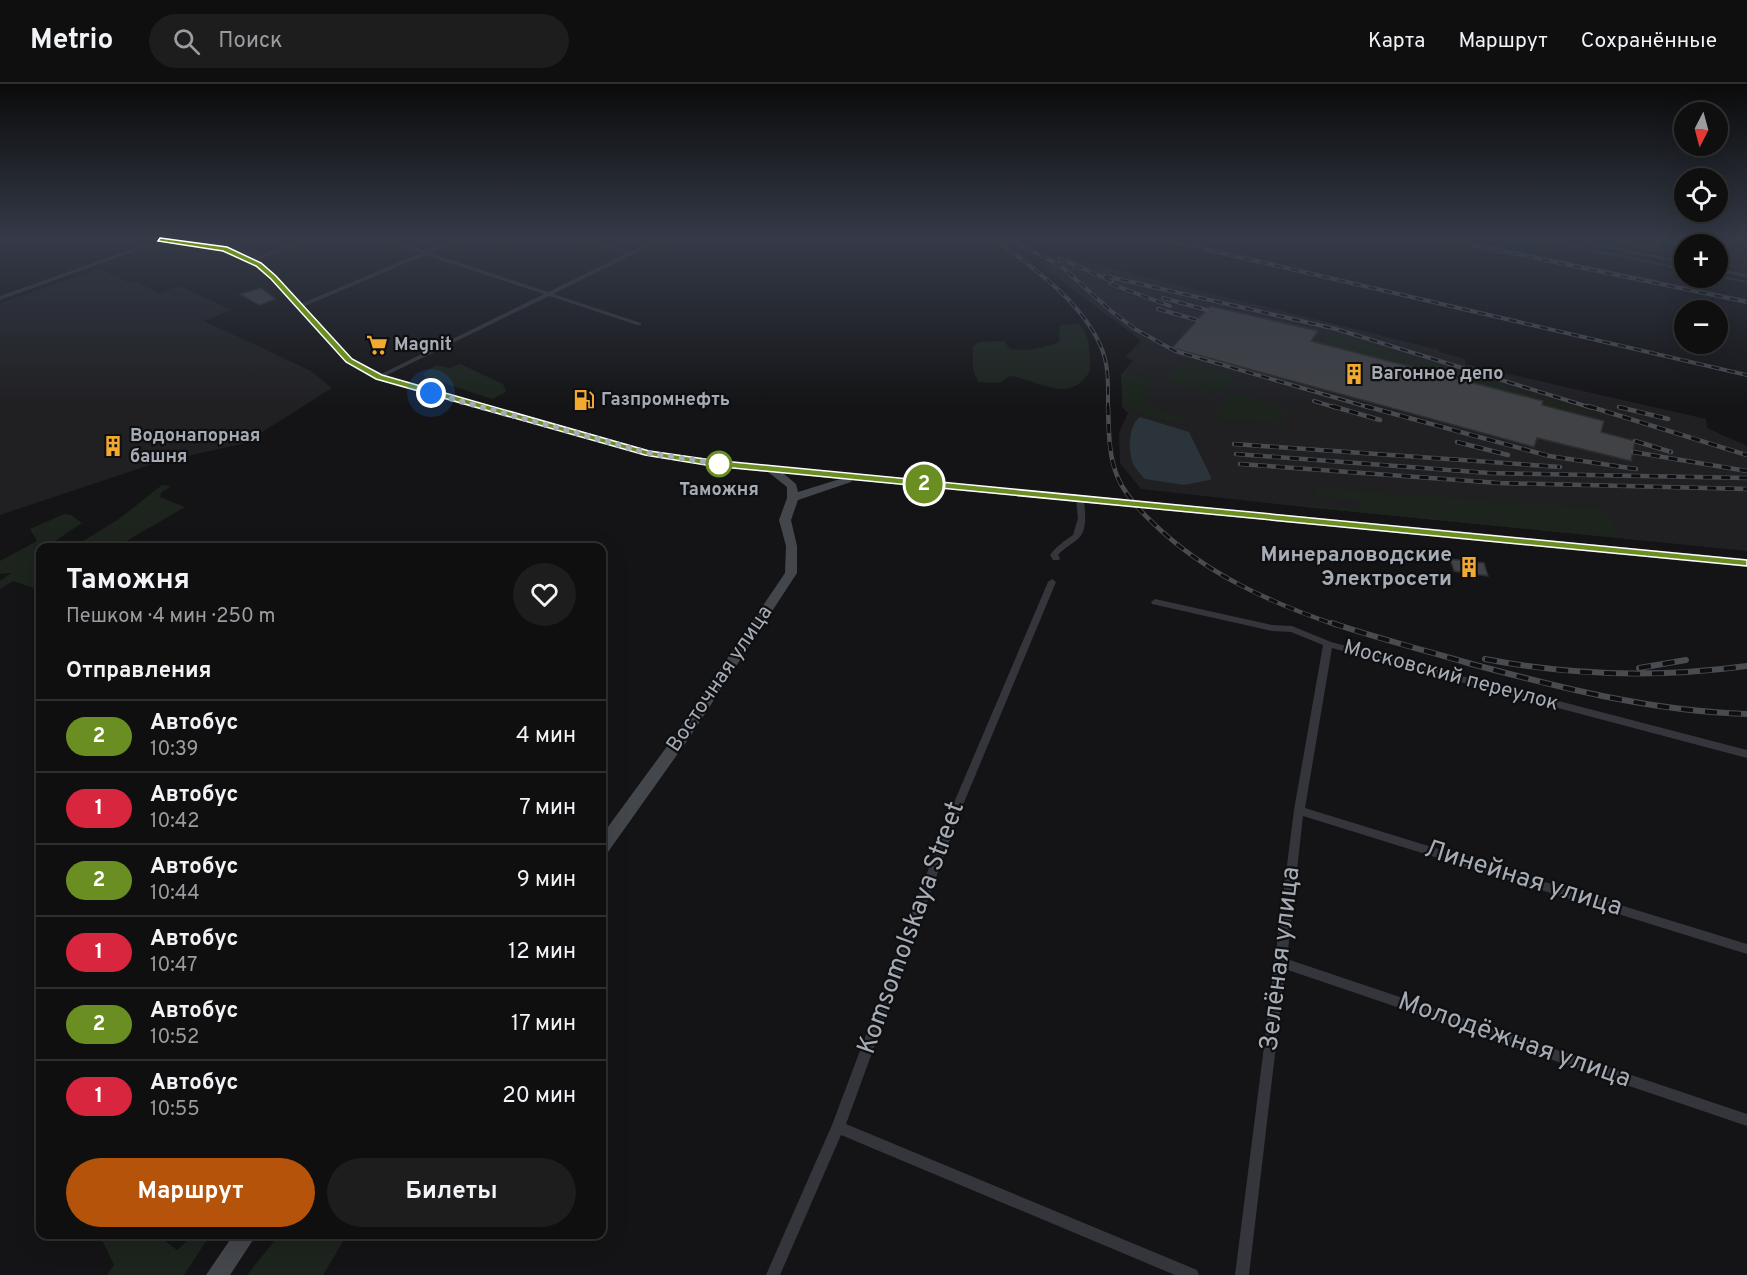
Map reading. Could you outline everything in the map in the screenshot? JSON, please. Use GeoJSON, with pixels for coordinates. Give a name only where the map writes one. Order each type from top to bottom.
{"type":"FeatureCollection","features":[{"type":"Feature","properties":{"kind":"street"},"geometry":{"type":"LineString","coordinates":[[288,296],[349,360],[379,377],[648,453],[712,463],[1080,500],[1747,563]]}},
{"type":"Feature","properties":{"kind":"street"},"geometry":{"type":"LineString","coordinates":[[298,307],[325,296]]}},
{"type":"Feature","properties":{"kind":"street"},"geometry":{"type":"LineString","coordinates":[[379,377],[545,296]]}},
{"type":"Feature","properties":{"kind":"street"},"geometry":{"type":"LineString","coordinates":[[548,296],[639,324]]}},
{"type":"Feature","properties":{"kind":"street"},"geometry":{"type":"LineString","coordinates":[[770,468],[792,486],[793,498],[821,487],[859,477]]}},
{"type":"Feature","properties":{"kind":"street"},"geometry":{"type":"LineString","coordinates":[[821,487],[824,483],[822,473]]}},
{"type":"Feature","properties":{"kind":"street","name":"Восточная улица"},"geometry":{"type":"LineString","coordinates":[[606,841],[684,734],[790,573],[793,557],[792,538],[785,520],[793,498]]}},
{"type":"Feature","properties":{"kind":"street"},"geometry":{"type":"LineString","coordinates":[[1056,558],[1054,555],[1057,550],[1077,536],[1082,518],[1080,500]]}},
{"type":"Feature","properties":{"kind":"street","name":"Komsomolskaya Street"},"geometry":{"type":"LineString","coordinates":[[773,1275],[838,1128],[954,812],[1052,582]]}},
{"type":"Feature","properties":{"kind":"street","name":"Московский переулок"},"geometry":{"type":"LineString","coordinates":[[1155,602],[1272,628],[1292,629],[1328,644],[1747,754]]}},
{"type":"Feature","properties":{"kind":"street","name":"Зелёная улица"},"geometry":{"type":"LineString","coordinates":[[1242,1275],[1299,810],[1328,644]]}},
{"type":"Feature","properties":{"kind":"street","name":"Линейная улица"},"geometry":{"type":"LineString","coordinates":[[1299,810],[1747,949]]}},
{"type":"Feature","properties":{"kind":"street","name":"Молодёжная улица"},"geometry":{"type":"LineString","coordinates":[[1280,962],[1747,1120]]}},
{"type":"Feature","properties":{"kind":"street"},"geometry":{"type":"LineString","coordinates":[[838,1128],[1192,1275]]}},
{"type":"Feature","properties":{"kind":"street"},"geometry":{"type":"LineString","coordinates":[[217,1275],[243,1239]]}},
{"type":"Feature","properties":{"kind":"shaded area"},"geometry":{"type":"Polygon","coordinates":[[[22,296],[201,296],[232,310],[204,321],[311,371],[332,388],[245,443],[153,464],[0,515],[0,303],[22,296]]]}},
{"type":"Feature","properties":{"kind":"shaded area"},"geometry":{"type":"Polygon","coordinates":[[[1081,296],[1220,296],[1439,350],[1439,352],[1465,359],[1465,364],[1706,419],[1707,428],[1747,446],[1747,551],[1141,489],[1120,463],[1119,433],[1128,413],[1122,407],[1121,375],[1133,360],[1125,357],[1140,342],[1081,296]]]}},
{"type":"Feature","properties":{"kind":"shaded area"},"geometry":{"type":"Polygon","coordinates":[[[1078,324],[1088,340],[1090,369],[1076,386],[1058,389],[1010,376],[999,383],[978,382],[973,369],[973,347],[978,342],[1004,341],[1010,349],[1035,349],[1059,342],[1060,325],[1078,324]]]}},
{"type":"Feature","properties":{"kind":"shaded area"},"geometry":{"type":"Polygon","coordinates":[[[1326,333],[1342,335],[1581,409],[1604,421],[1542,405],[1543,401],[1319,343],[1326,333]]]}},
{"type":"Feature","properties":{"kind":"shaded area"},"geometry":{"type":"Polygon","coordinates":[[[1182,361],[1231,374],[1233,377],[1222,392],[1211,391],[1204,395],[1196,393],[1197,390],[1167,381],[1182,361]]]}},
{"type":"Feature","properties":{"kind":"shaded area"},"geometry":{"type":"Polygon","coordinates":[[[460,364],[503,384],[506,392],[492,399],[425,377],[423,374],[436,365],[450,368],[460,364]]]}},
{"type":"Feature","properties":{"kind":"shaded area"},"geometry":{"type":"Polygon","coordinates":[[[1123,372],[1157,381],[1142,403],[1143,405],[1183,417],[1188,421],[1182,423],[1165,421],[1123,404],[1121,375],[1123,372]]]}},
{"type":"Feature","properties":{"kind":"shaded area"},"geometry":{"type":"Polygon","coordinates":[[[1236,393],[1288,411],[1284,423],[1220,419],[1211,415],[1224,400],[1236,393]]]}},
{"type":"Feature","properties":{"kind":"shaded area"},"geometry":{"type":"Polygon","coordinates":[[[1140,417],[1189,432],[1211,477],[1210,480],[1184,485],[1145,479],[1133,464],[1130,452],[1131,432],[1140,417]]]}},
{"type":"Feature","properties":{"kind":"shaded area"},"geometry":{"type":"Polygon","coordinates":[[[162,485],[171,486],[161,493],[160,497],[185,507],[123,543],[80,543],[119,519],[162,485]]]}},
{"type":"Feature","properties":{"kind":"shaded area"},"geometry":{"type":"Polygon","coordinates":[[[1319,488],[1600,509],[1612,521],[1621,538],[1305,507],[1304,504],[1360,509],[1358,501],[1316,497],[1312,492],[1319,488]]]}},
{"type":"Feature","properties":{"kind":"shaded area"},"geometry":{"type":"Polygon","coordinates":[[[64,514],[71,515],[82,523],[52,543],[36,543],[36,589],[13,581],[0,589],[0,581],[11,573],[0,574],[0,561],[37,541],[30,529],[64,514]]]}},
{"type":"Feature","properties":{"kind":"shaded area"},"geometry":{"type":"Polygon","coordinates":[[[101,1239],[162,1239],[177,1250],[189,1239],[207,1239],[184,1275],[107,1275],[114,1265],[101,1239]]]}},
{"type":"Feature","properties":{"kind":"shaded area"},"geometry":{"type":"Polygon","coordinates":[[[276,1239],[344,1239],[323,1275],[247,1275],[276,1239]]]}},
{"type":"Feature","properties":{"kind":"building"},"geometry":{"type":"Polygon","coordinates":[[[243,296],[271,296],[275,299],[259,305],[243,296]]]}},
{"type":"Feature","properties":{"kind":"building","name":"Вагонное депо"},"geometry":{"type":"Polygon","coordinates":[[[1210,306],[1318,331],[1311,341],[1543,401],[1542,405],[1604,421],[1601,432],[1635,441],[1631,461],[1537,438],[1534,447],[1172,348],[1210,306]]]}},
{"type":"Feature","properties":{"kind":"building","name":"Минераловодские Электросети"},"geometry":{"type":"Polygon","coordinates":[[[1450,559],[1484,563],[1488,576],[1454,571],[1450,559]]]}},
{"type":"Feature","properties":{"kind":"waterway"},"geometry":{"type":"LineString","coordinates":[[1726,296],[1747,300]]}},
{"type":"Feature","properties":{"kind":"railway"},"geometry":{"type":"LineString","coordinates":[[1064,296],[1085,319],[1103,352],[1108,380],[1108,406]]}},
{"type":"Feature","properties":{"kind":"railway"},"geometry":{"type":"LineString","coordinates":[[1094,296],[1135,329],[1175,351],[1371,408]]}},
{"type":"Feature","properties":{"kind":"railway"},"geometry":{"type":"LineString","coordinates":[[1142,296],[1170,306]]}},
{"type":"Feature","properties":{"kind":"railway"},"geometry":{"type":"LineString","coordinates":[[1190,296],[1336,329],[1592,408]]}},
{"type":"Feature","properties":{"kind":"railway"},"geometry":{"type":"LineString","coordinates":[[1405,296],[1747,375]]}},
{"type":"Feature","properties":{"kind":"railway"},"geometry":{"type":"LineString","coordinates":[[1716,296],[1747,302]]}},
{"type":"Feature","properties":{"kind":"railway"},"geometry":{"type":"LineString","coordinates":[[1163,298],[1207,310]]}},
{"type":"Feature","properties":{"kind":"railway"},"geometry":{"type":"LineString","coordinates":[[1158,309],[1197,320]]}},
{"type":"Feature","properties":{"kind":"railway"},"geometry":{"type":"LineString","coordinates":[[1314,401],[1337,408]]}},
{"type":"Feature","properties":{"kind":"railway"},"geometry":{"type":"LineString","coordinates":[[1108,406],[1112,460],[1118,478],[1134,503],[1149,519],[1195,558],[1239,585],[1287,607],[1336,625]]}},
{"type":"Feature","properties":{"kind":"railway"},"geometry":{"type":"LineString","coordinates":[[1332,406],[1380,420]]}},
{"type":"Feature","properties":{"kind":"railway"},"geometry":{"type":"LineString","coordinates":[[1365,406],[1549,456],[1636,469]]}},
{"type":"Feature","properties":{"kind":"railway"},"geometry":{"type":"LineString","coordinates":[[1588,406],[1747,455]]}},
{"type":"Feature","properties":{"kind":"railway"},"geometry":{"type":"LineString","coordinates":[[1621,408],[1619,407],[1668,419]]}},
{"type":"Feature","properties":{"kind":"railway"},"geometry":{"type":"LineString","coordinates":[[1635,441],[1671,452]]}},
{"type":"Feature","properties":{"kind":"railway"},"geometry":{"type":"LineString","coordinates":[[1457,442],[1508,455]]}},
{"type":"Feature","properties":{"kind":"railway"},"geometry":{"type":"LineString","coordinates":[[1234,444],[1560,467]]}},
{"type":"Feature","properties":{"kind":"railway"},"geometry":{"type":"LineString","coordinates":[[1633,452],[1747,471]]}},
{"type":"Feature","properties":{"kind":"railway"},"geometry":{"type":"LineString","coordinates":[[1236,454],[1489,473],[1747,478]]}},
{"type":"Feature","properties":{"kind":"railway"},"geometry":{"type":"LineString","coordinates":[[1240,464],[1499,483],[1747,489]]}},
{"type":"Feature","properties":{"kind":"railway"},"geometry":{"type":"LineString","coordinates":[[1332,623],[1468,663],[1606,697],[1676,708],[1747,714]]}},
{"type":"Feature","properties":{"kind":"railway"},"geometry":{"type":"LineString","coordinates":[[1485,659],[1583,672],[1648,674],[1747,666]]}},
{"type":"Feature","properties":{"kind":"railway"},"geometry":{"type":"LineString","coordinates":[[1639,668],[1686,660]]}},
{"type":"Feature","properties":{"kind":"bus line","name":"2"},"geometry":{"type":"LineString","coordinates":[[288,296],[349,360],[379,377],[648,453],[712,463],[1080,500],[1747,563]]}},
{"type":"Feature","properties":{"kind":"place","name":"Magnit"},"geometry":{"type":"Point","coordinates":[377,345]}},
{"type":"Feature","properties":{"kind":"place","name":"Вагонное депо"},"geometry":{"type":"Point","coordinates":[1354,374]}},
{"type":"Feature","properties":{"kind":"place","name":"Газпромнефть"},"geometry":{"type":"Point","coordinates":[584,400]}},
{"type":"Feature","properties":{"kind":"place","name":"Водонапорная башня"},"geometry":{"type":"Point","coordinates":[113,446]}},
{"type":"Feature","properties":{"kind":"place","name":"Таможня"},"geometry":{"type":"Point","coordinates":[719,464]}},
{"type":"Feature","properties":{"kind":"place","name":"Минераловодские Электросети"},"geometry":{"type":"Point","coordinates":[1469,567]}},
{"type":"Feature","properties":{"kind":"route"},"geometry":{"type":"LineString","coordinates":[[431,393],[648,453],[719,464]]}}]}
